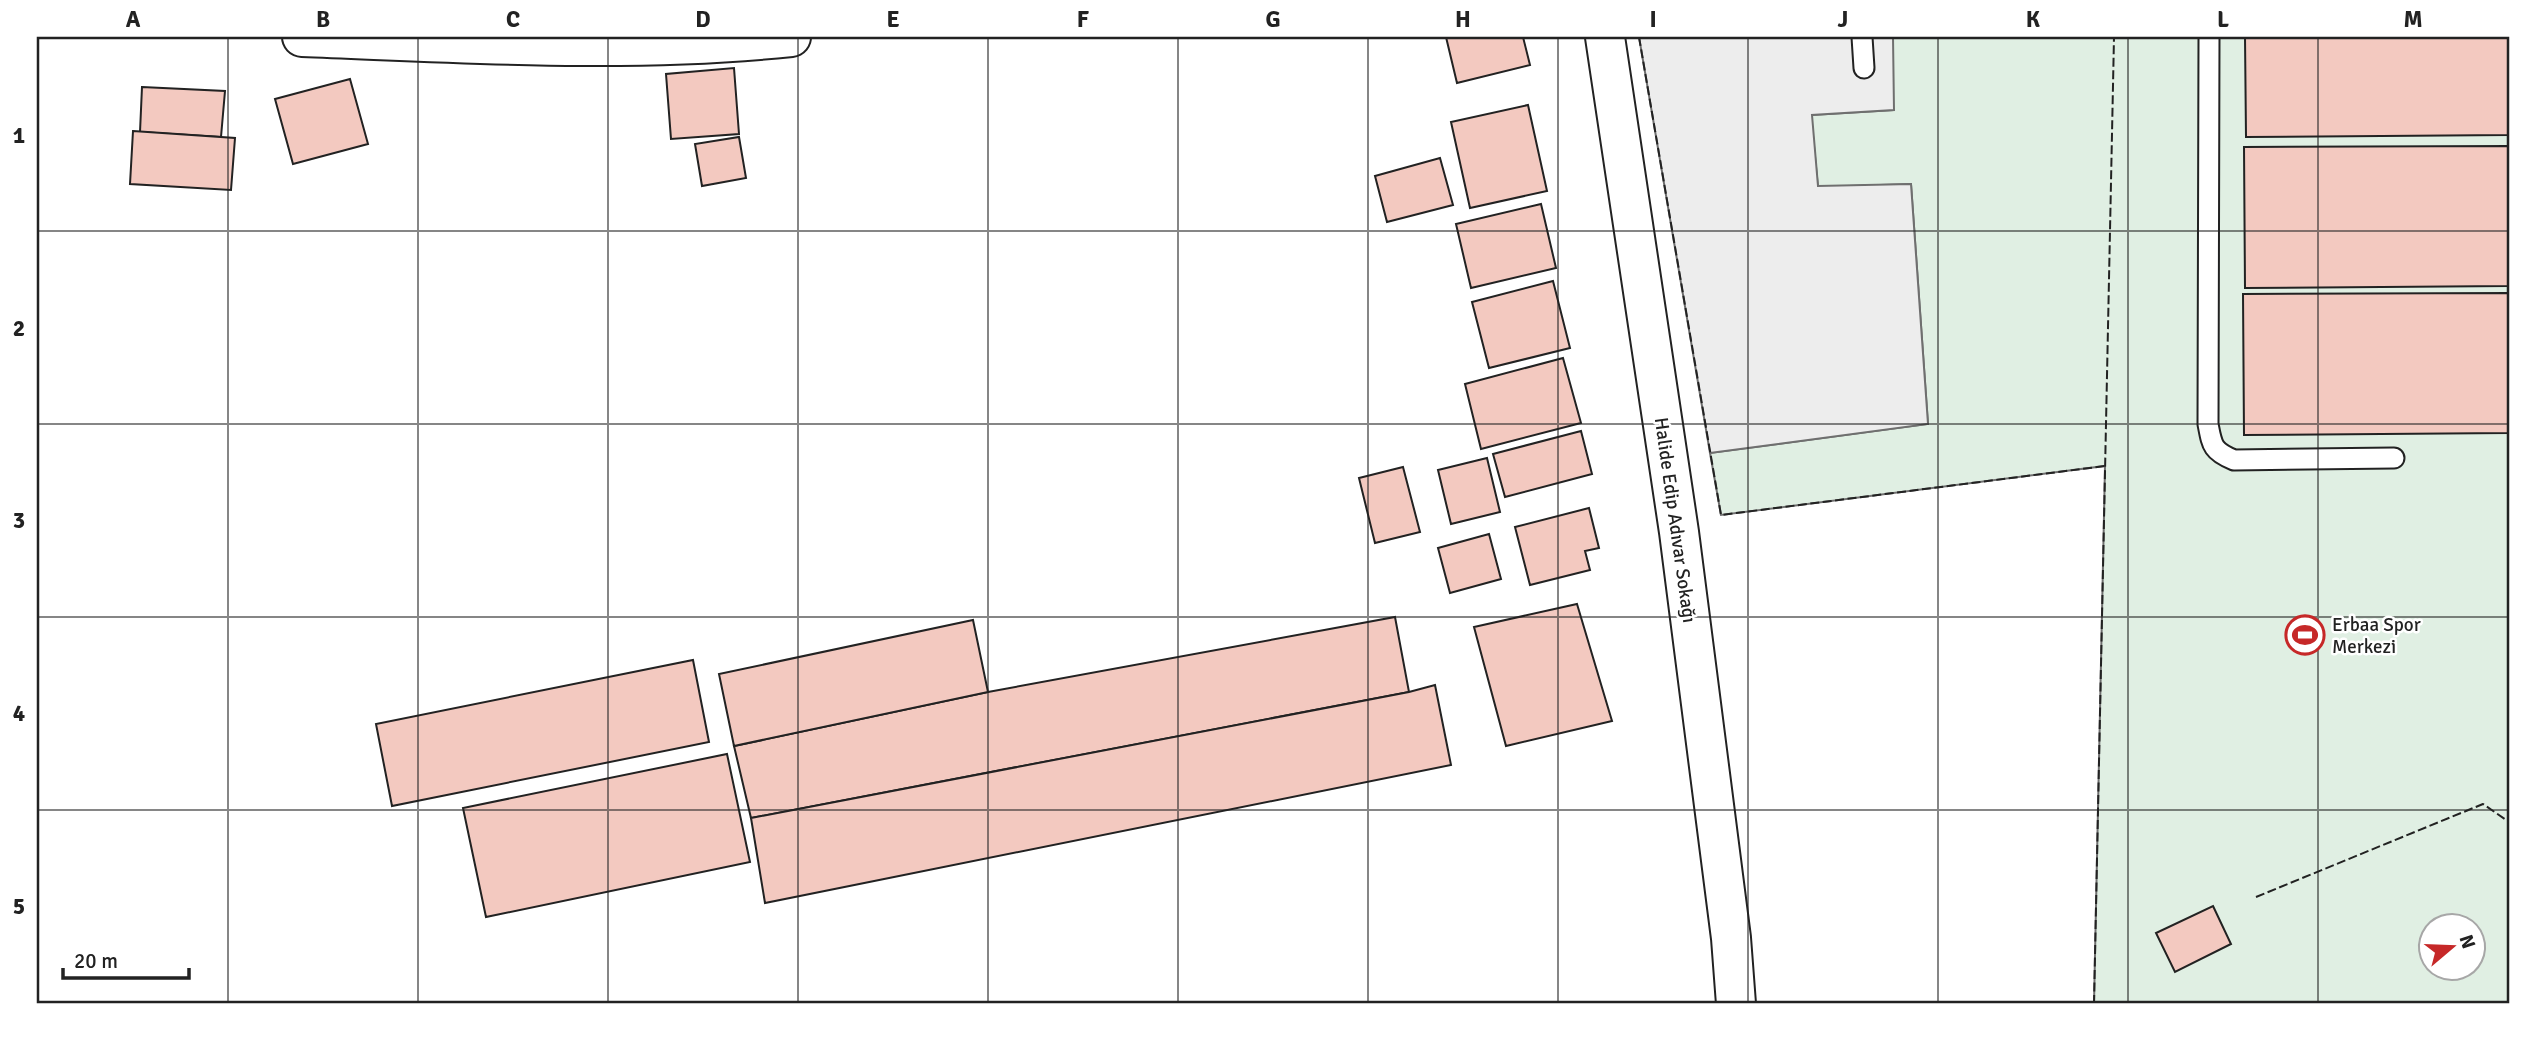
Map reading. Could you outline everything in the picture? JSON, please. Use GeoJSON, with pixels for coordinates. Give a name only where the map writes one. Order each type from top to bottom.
{"type":"FeatureCollection","features":[{"type":"Feature","properties":{"kind":"street"},"geometry":{"type":"LineString","coordinates":[[302,37],[508,45],[662,44],[792,37]]}},
{"type":"Feature","properties":{"kind":"street","name":"Halide Edip Adıvar Sokağı"},"geometry":{"type":"LineString","coordinates":[[1605,37],[1679,532],[1731,938],[1736,1004]]}},
{"type":"Feature","properties":{"kind":"lane"},"geometry":{"type":"LineString","coordinates":[[1862,37],[1864,68]]}},
{"type":"Feature","properties":{"kind":"lane"},"geometry":{"type":"LineString","coordinates":[[2209,37],[2208,424],[2212,444],[2218,454],[2234,460],[2394,458]]}},
{"type":"Feature","properties":{"kind":"green space","name":"Erbaa Spor Merkezi"},"geometry":{"type":"Polygon","coordinates":[[[1893,37],[2509,37],[2509,1004],[2094,1004],[2105,466],[1721,515],[1710,453],[1928,424],[1911,184],[1818,187],[1811,115],[1893,110],[1893,37]]]}},
{"type":"Feature","properties":{"kind":"shaded area"},"geometry":{"type":"Polygon","coordinates":[[[1639,37],[1893,37],[1894,110],[1812,115],[1818,186],[1911,184],[1928,424],[1710,453],[1639,37]]]}},
{"type":"Feature","properties":{"kind":"building"},"geometry":{"type":"Polygon","coordinates":[[[1446,37],[1523,37],[1530,65],[1457,83],[1446,37]]]}},
{"type":"Feature","properties":{"kind":"building"},"geometry":{"type":"Polygon","coordinates":[[[2245,37],[2509,37],[2509,135],[2246,137],[2245,37]]]}},
{"type":"Feature","properties":{"kind":"building"},"geometry":{"type":"Polygon","coordinates":[[[734,68],[739,134],[671,139],[666,74],[734,68]]]}},
{"type":"Feature","properties":{"kind":"building"},"geometry":{"type":"Polygon","coordinates":[[[350,79],[368,144],[293,164],[275,99],[350,79]]]}},
{"type":"Feature","properties":{"kind":"building"},"geometry":{"type":"Polygon","coordinates":[[[142,87],[225,91],[221,137],[140,132],[142,87]]]}},
{"type":"Feature","properties":{"kind":"building"},"geometry":{"type":"Polygon","coordinates":[[[1528,105],[1547,191],[1470,208],[1451,122],[1528,105]]]}},
{"type":"Feature","properties":{"kind":"building"},"geometry":{"type":"Polygon","coordinates":[[[133,131],[235,138],[231,190],[130,184],[133,131]]]}},
{"type":"Feature","properties":{"kind":"building"},"geometry":{"type":"Polygon","coordinates":[[[739,137],[746,178],[702,186],[695,144],[739,137]]]}},
{"type":"Feature","properties":{"kind":"building"},"geometry":{"type":"Polygon","coordinates":[[[2509,146],[2509,286],[2245,288],[2244,147],[2509,146]]]}},
{"type":"Feature","properties":{"kind":"building"},"geometry":{"type":"Polygon","coordinates":[[[1440,158],[1453,205],[1387,222],[1375,176],[1440,158]]]}},
{"type":"Feature","properties":{"kind":"building"},"geometry":{"type":"Polygon","coordinates":[[[1541,204],[1556,268],[1471,288],[1456,224],[1541,204]]]}},
{"type":"Feature","properties":{"kind":"building"},"geometry":{"type":"Polygon","coordinates":[[[1553,281],[1570,348],[1489,368],[1472,302],[1553,281]]]}},
{"type":"Feature","properties":{"kind":"building"},"geometry":{"type":"Polygon","coordinates":[[[2509,293],[2509,433],[2244,435],[2243,294],[2509,293]]]}},
{"type":"Feature","properties":{"kind":"building"},"geometry":{"type":"Polygon","coordinates":[[[1563,358],[1581,423],[1481,449],[1465,384],[1563,358]]]}},
{"type":"Feature","properties":{"kind":"building"},"geometry":{"type":"Polygon","coordinates":[[[1581,431],[1592,474],[1505,497],[1493,454],[1581,431]]]}},
{"type":"Feature","properties":{"kind":"building"},"geometry":{"type":"Polygon","coordinates":[[[1487,458],[1500,512],[1451,524],[1438,470],[1487,458]]]}},
{"type":"Feature","properties":{"kind":"building"},"geometry":{"type":"Polygon","coordinates":[[[1403,467],[1420,532],[1375,543],[1359,478],[1403,467]]]}},
{"type":"Feature","properties":{"kind":"building"},"geometry":{"type":"Polygon","coordinates":[[[1589,508],[1599,548],[1585,551],[1590,570],[1530,585],[1515,527],[1589,508]]]}},
{"type":"Feature","properties":{"kind":"building"},"geometry":{"type":"Polygon","coordinates":[[[1489,534],[1501,579],[1450,593],[1438,548],[1489,534]]]}},
{"type":"Feature","properties":{"kind":"building"},"geometry":{"type":"Polygon","coordinates":[[[1577,604],[1612,721],[1506,746],[1474,627],[1577,604]]]}},
{"type":"Feature","properties":{"kind":"building"},"geometry":{"type":"Polygon","coordinates":[[[1395,617],[1409,692],[751,818],[734,746],[988,692],[1395,617]]]}},
{"type":"Feature","properties":{"kind":"building"},"geometry":{"type":"Polygon","coordinates":[[[973,620],[988,692],[734,746],[719,674],[973,620]]]}},
{"type":"Feature","properties":{"kind":"building"},"geometry":{"type":"Polygon","coordinates":[[[693,660],[709,742],[392,806],[376,724],[693,660]]]}},
{"type":"Feature","properties":{"kind":"building"},"geometry":{"type":"Polygon","coordinates":[[[1435,685],[1451,765],[765,903],[751,818],[1435,685]]]}},
{"type":"Feature","properties":{"kind":"building"},"geometry":{"type":"Polygon","coordinates":[[[727,754],[750,862],[486,917],[463,808],[727,754]]]}},
{"type":"Feature","properties":{"kind":"building"},"geometry":{"type":"Polygon","coordinates":[[[2213,906],[2231,944],[2175,972],[2156,933],[2213,906]]]}},
{"type":"Feature","properties":{"kind":"fence"},"geometry":{"type":"LineString","coordinates":[[1639,37],[1721,515],[2105,466]]}},
{"type":"Feature","properties":{"kind":"fence"},"geometry":{"type":"LineString","coordinates":[[2094,1004],[2114,37]]}},
{"type":"Feature","properties":{"kind":"fence"},"geometry":{"type":"LineString","coordinates":[[2256,897],[2483,804],[2509,822]]}},
{"type":"Feature","properties":{"kind":"place","name":"Erbaa Spor Merkezi"},"geometry":{"type":"Point","coordinates":[2305,635]}}]}
